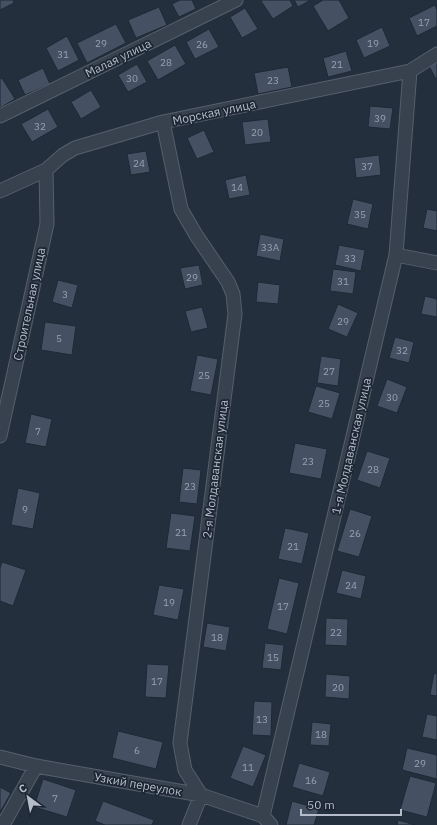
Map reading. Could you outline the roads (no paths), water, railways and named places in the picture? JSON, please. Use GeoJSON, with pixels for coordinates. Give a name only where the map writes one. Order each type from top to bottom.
{"type":"FeatureCollection","features":[{"type":"Feature","properties":{"kind":"street","name":"Малая улица"},"geometry":{"type":"LineString","coordinates":[[0,116],[236,0]]}},
{"type":"Feature","properties":{"kind":"street","name":"Морская улица"},"geometry":{"type":"LineString","coordinates":[[0,191],[46,170],[63,155],[75,148],[163,122],[410,71],[437,54]]}},
{"type":"Feature","properties":{"kind":"street","name":"1-я Молдаванская улица"},"geometry":{"type":"LineString","coordinates":[[267,821],[396,255],[410,71]]}},
{"type":"Feature","properties":{"kind":"street","name":"2-я Молдаванская улица"},"geometry":{"type":"LineString","coordinates":[[163,122],[181,209],[196,235],[228,282],[233,294],[235,314],[180,743],[185,770],[201,795]]}},
{"type":"Feature","properties":{"kind":"street","name":"Строительная улица"},"geometry":{"type":"LineString","coordinates":[[0,436],[47,224],[46,170]]}},
{"type":"Feature","properties":{"kind":"street"},"geometry":{"type":"LineString","coordinates":[[396,255],[437,263]]}},
{"type":"Feature","properties":{"kind":"street","name":"Узкий переулок"},"geometry":{"type":"LineString","coordinates":[[0,757],[36,766],[201,795],[267,821]]}},
{"type":"Feature","properties":{"kind":"street"},"geometry":{"type":"LineString","coordinates":[[3,825],[36,766]]}},
{"type":"Feature","properties":{"kind":"street"},"geometry":{"type":"LineString","coordinates":[[189,825],[201,795]]}}]}
